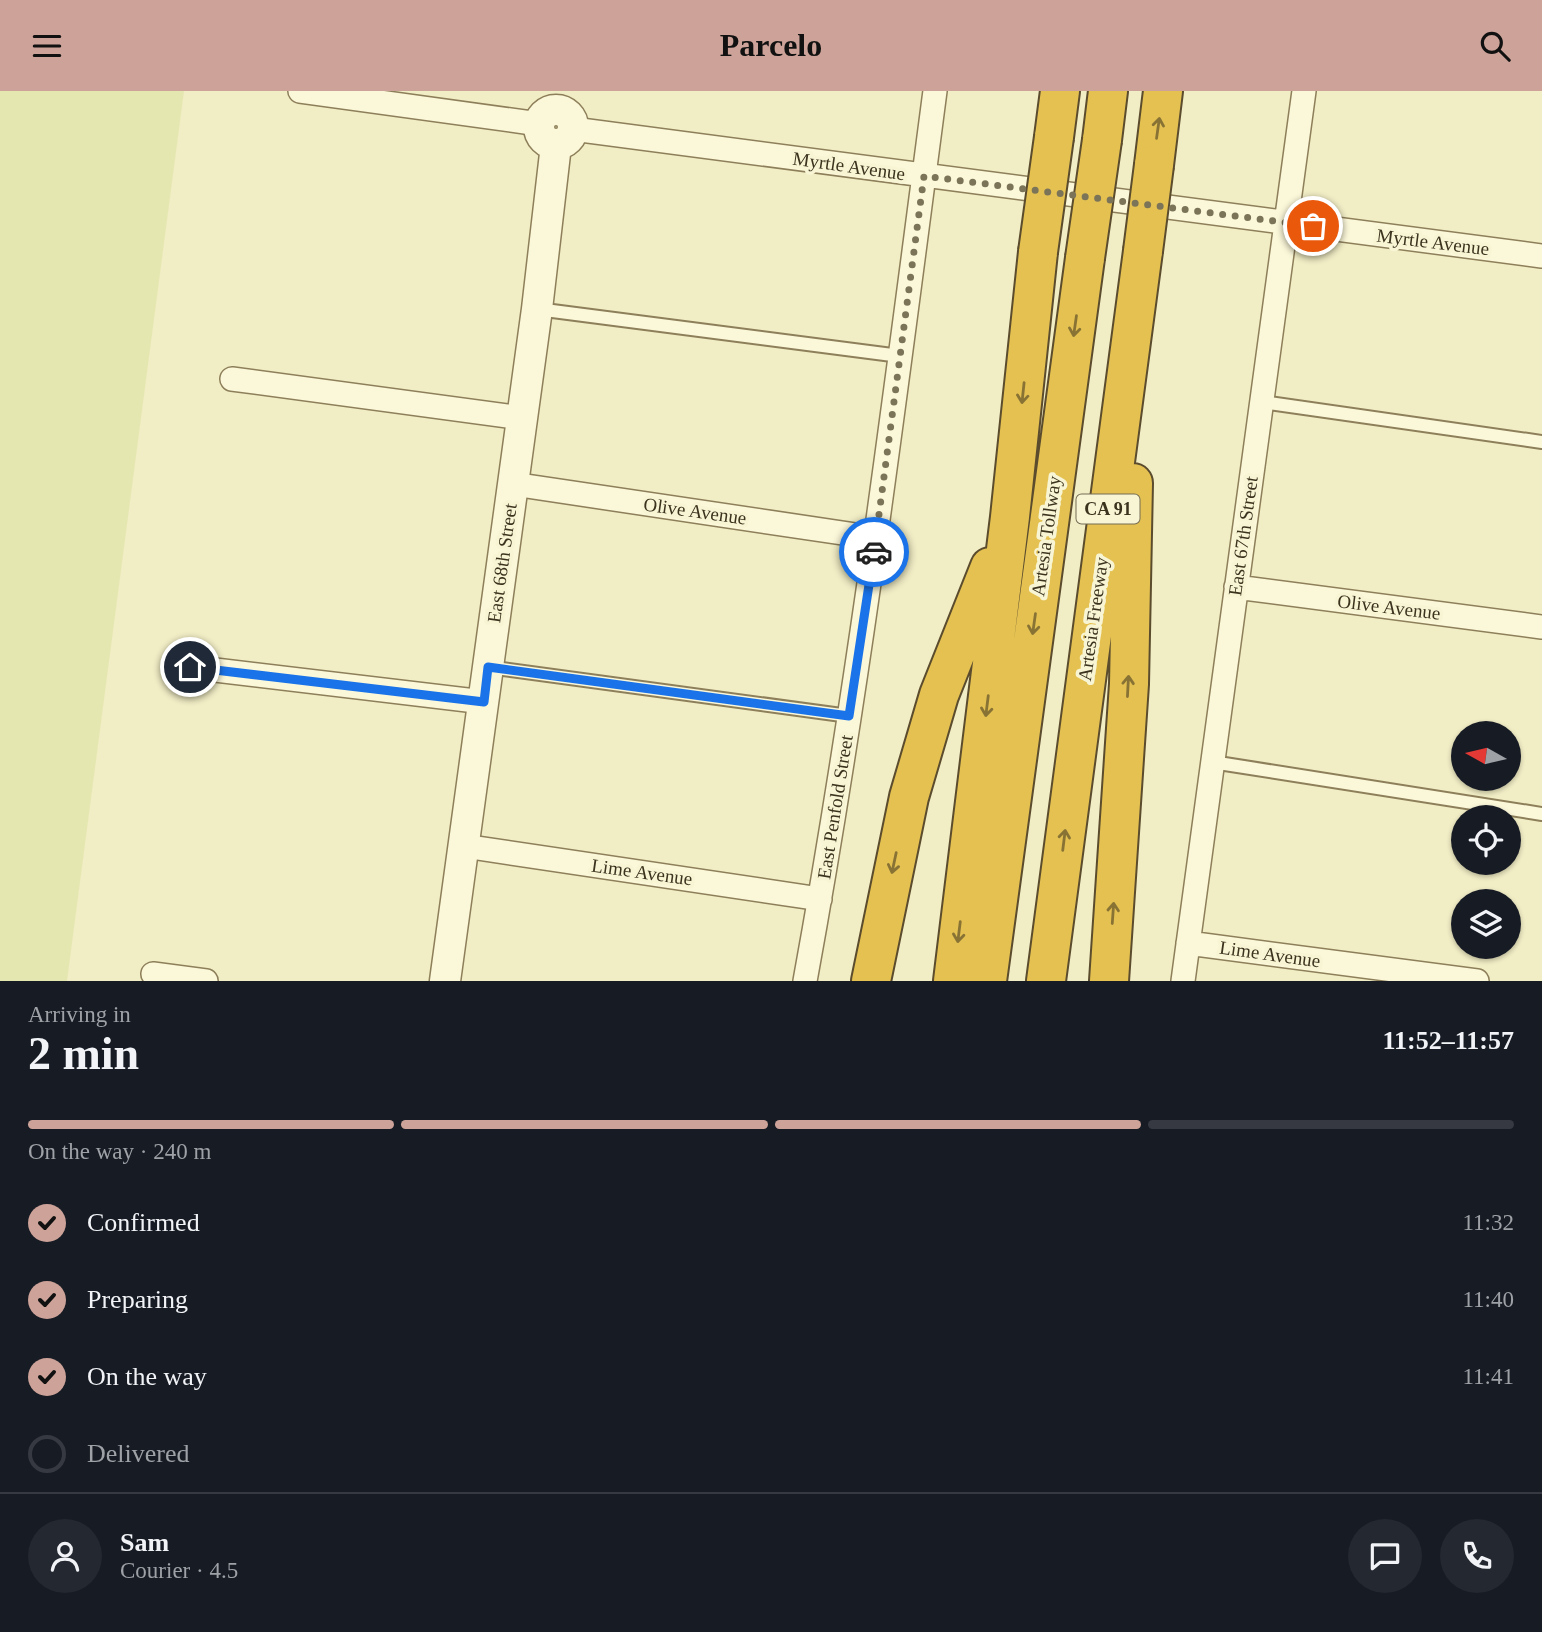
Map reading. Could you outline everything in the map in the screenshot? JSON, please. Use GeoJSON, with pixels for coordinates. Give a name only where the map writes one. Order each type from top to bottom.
{"type":"FeatureCollection","features":[{"type":"Feature","properties":{"kind":"highway"},"geometry":{"type":"LineString","coordinates":[[953,981],[1010,517],[1038,252],[1060,91]]}},
{"type":"Feature","properties":{"kind":"highway","name":"Artesia Tollway"},"geometry":{"type":"LineString","coordinates":[[987,981],[1108,91]]}},
{"type":"Feature","properties":{"kind":"highway","name":"Artesia Freeway"},"geometry":{"type":"LineString","coordinates":[[1046,981],[1163,91]]}},
{"type":"Feature","properties":{"kind":"highway"},"geometry":{"type":"LineString","coordinates":[[1109,981],[1129,684],[1137,297]]}},
{"type":"Feature","properties":{"kind":"highway"},"geometry":{"type":"LineString","coordinates":[[871,981],[909,797],[939,695],[1010,517]]}},
{"type":"Feature","properties":{"kind":"highway"},"geometry":{"type":"LineString","coordinates":[[1008,981],[1028,831],[1073,767]]}},
{"type":"Feature","properties":{"kind":"street","name":"Myrtle Avenue"},"geometry":{"type":"LineString","coordinates":[[300,91],[558,120],[924,176],[1542,256]]}},
{"type":"Feature","properties":{"kind":"street","name":"East Penfold Street"},"geometry":{"type":"LineString","coordinates":[[805,981],[876,538],[935,91]]}},
{"type":"Feature","properties":{"kind":"street","name":"East 67th Street"},"geometry":{"type":"LineString","coordinates":[[1183,981],[1304,91]]}},
{"type":"Feature","properties":{"kind":"street","name":"East 68th Street"},"geometry":{"type":"LineString","coordinates":[[445,981],[537,309],[558,120]]}},
{"type":"Feature","properties":{"kind":"street"},"geometry":{"type":"LineString","coordinates":[[232,379],[522,418]]}},
{"type":"Feature","properties":{"kind":"street","name":"Olive Avenue"},"geometry":{"type":"LineString","coordinates":[[513,484],[876,538]]}},
{"type":"Feature","properties":{"kind":"street","name":"Olive Avenue"},"geometry":{"type":"LineString","coordinates":[[1236,587],[1542,627]]}},
{"type":"Feature","properties":{"kind":"street"},"geometry":{"type":"LineString","coordinates":[[190,667],[484,702]]}},
{"type":"Feature","properties":{"kind":"street","name":"Lime Avenue"},"geometry":{"type":"LineString","coordinates":[[464,846],[820,899]]}},
{"type":"Feature","properties":{"kind":"street","name":"Lime Avenue"},"geometry":{"type":"LineString","coordinates":[[1188,943],[1477,981]]}},
{"type":"Feature","properties":{"kind":"street"},"geometry":{"type":"LineString","coordinates":[[153,974],[206,981]]}},
{"type":"Feature","properties":{"kind":"lane"},"geometry":{"type":"LineString","coordinates":[[537,309],[900,356]]}},
{"type":"Feature","properties":{"kind":"lane"},"geometry":{"type":"LineString","coordinates":[[1262,403],[1542,442]]}},
{"type":"Feature","properties":{"kind":"lane"},"geometry":{"type":"LineString","coordinates":[[488,667],[849,716]]}},
{"type":"Feature","properties":{"kind":"lane"},"geometry":{"type":"LineString","coordinates":[[1212,762],[1542,814]]}},
{"type":"Feature","properties":{"kind":"green space"},"geometry":{"type":"Polygon","coordinates":[[[0,91],[184,91],[67,981],[0,981],[0,91]]]}},
{"type":"Feature","properties":{"kind":"way so far"},"geometry":{"type":"LineString","coordinates":[[874,552],[924,176],[1313,226]]}},
{"type":"Feature","properties":{"kind":"route"},"geometry":{"type":"LineString","coordinates":[[190,667],[484,702],[488,667],[849,716],[874,552]]}}]}
